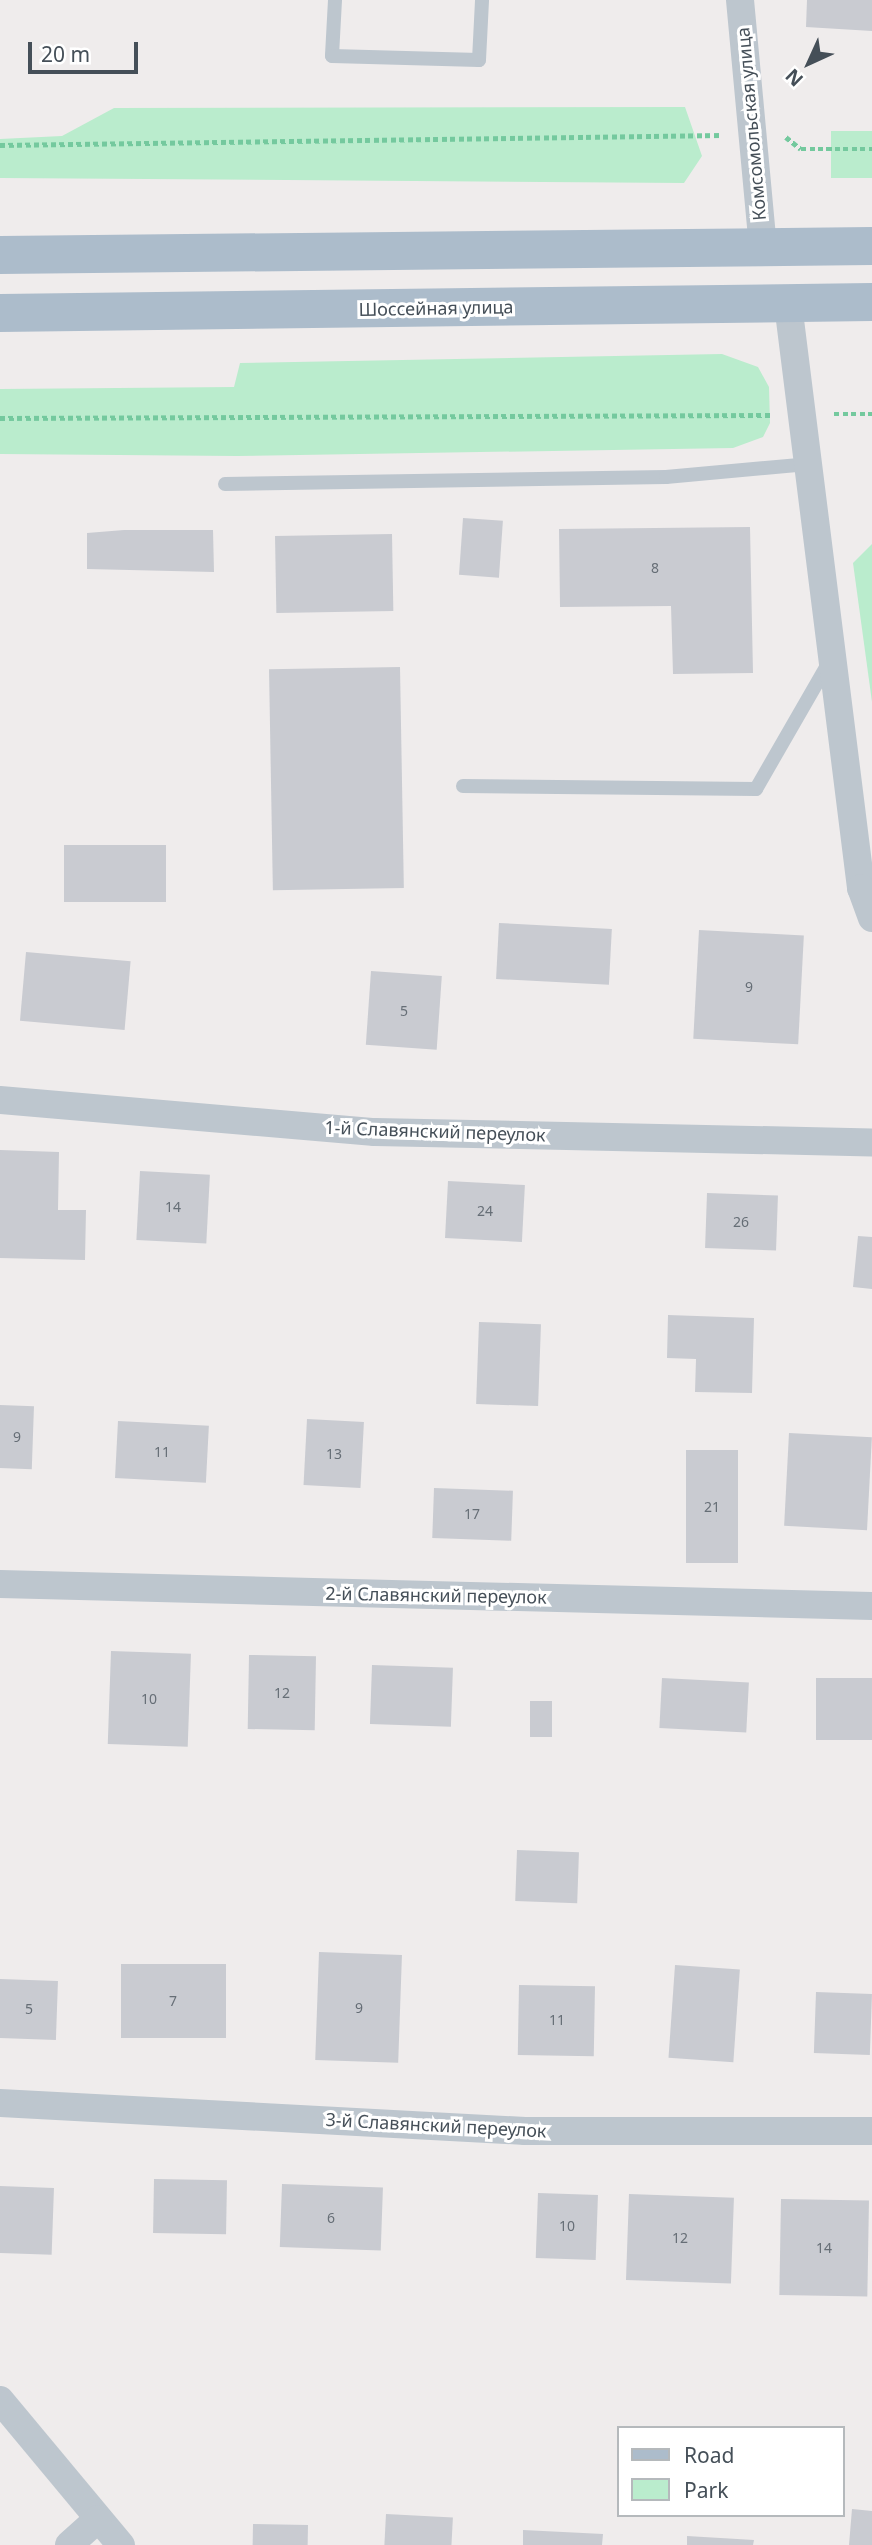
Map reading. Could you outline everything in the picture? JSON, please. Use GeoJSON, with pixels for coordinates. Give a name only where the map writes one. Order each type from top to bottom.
{"type":"FeatureCollection","features":[{"type":"Feature","properties":{"kind":"main road"},"geometry":{"type":"LineString","coordinates":[[0,255],[872,246]]}},
{"type":"Feature","properties":{"kind":"main road","name":"Шоссейная улица"},"geometry":{"type":"LineString","coordinates":[[0,313],[872,302]]}},
{"type":"Feature","properties":{"kind":"street","name":"Комсомольская улица"},"geometry":{"type":"LineString","coordinates":[[740,0],[763,247]]}},
{"type":"Feature","properties":{"kind":"street"},"geometry":{"type":"LineString","coordinates":[[788,304],[861,888],[872,918]]}},
{"type":"Feature","properties":{"kind":"street","name":"1-й Славянский переулок"},"geometry":{"type":"LineString","coordinates":[[0,1100],[375,1132],[872,1142]]}},
{"type":"Feature","properties":{"kind":"street","name":"2-й Славянский переулок"},"geometry":{"type":"LineString","coordinates":[[0,1584],[872,1606]]}},
{"type":"Feature","properties":{"kind":"street","name":"3-й Славянский переулок"},"geometry":{"type":"LineString","coordinates":[[0,2103],[525,2131],[872,2131]]}},
{"type":"Feature","properties":{"kind":"street"},"geometry":{"type":"LineString","coordinates":[[0,2400],[121,2545]]}},
{"type":"Feature","properties":{"kind":"street"},"geometry":{"type":"LineString","coordinates":[[69,2545],[98,2519]]}},
{"type":"Feature","properties":{"kind":"lane"},"geometry":{"type":"LineString","coordinates":[[335,0],[332,56],[479,60],[482,0]]}},
{"type":"Feature","properties":{"kind":"lane"},"geometry":{"type":"LineString","coordinates":[[225,484],[666,477],[810,464]]}},
{"type":"Feature","properties":{"kind":"lane"},"geometry":{"type":"LineString","coordinates":[[463,786],[756,789],[831,658]]}},
{"type":"Feature","properties":{"kind":"path"},"geometry":{"type":"LineString","coordinates":[[0,145],[751,135],[784,136],[801,149],[872,149]]}},
{"type":"Feature","properties":{"kind":"path"},"geometry":{"type":"LineString","coordinates":[[0,418],[872,414]]}},
{"type":"Feature","properties":{"kind":"green space"},"geometry":{"type":"Polygon","coordinates":[[[685,107],[702,156],[684,183],[0,178],[0,139],[62,136],[114,108],[685,107]]]}},
{"type":"Feature","properties":{"kind":"green space"},"geometry":{"type":"Polygon","coordinates":[[[831,131],[872,131],[872,178],[831,178],[831,131]]]}},
{"type":"Feature","properties":{"kind":"green space"},"geometry":{"type":"Polygon","coordinates":[[[722,354],[758,367],[769,387],[770,423],[763,437],[733,448],[237,456],[0,454],[0,389],[234,387],[240,363],[722,354]]]}},
{"type":"Feature","properties":{"kind":"green space"},"geometry":{"type":"Polygon","coordinates":[[[872,544],[872,702],[853,563],[872,544]]]}},
{"type":"Feature","properties":{"kind":"building"},"geometry":{"type":"Polygon","coordinates":[[[807,0],[872,0],[872,31],[806,27],[807,0]]]}},
{"type":"Feature","properties":{"kind":"building"},"geometry":{"type":"Polygon","coordinates":[[[463,518],[503,521],[499,578],[459,575],[463,518]]]}},
{"type":"Feature","properties":{"kind":"building"},"geometry":{"type":"Polygon","coordinates":[[[750,527],[753,673],[673,674],[671,606],[560,607],[559,529],[750,527]]]}},
{"type":"Feature","properties":{"kind":"building"},"geometry":{"type":"Polygon","coordinates":[[[124,530],[213,530],[214,572],[87,569],[87,533],[124,530]]]}},
{"type":"Feature","properties":{"kind":"building"},"geometry":{"type":"Polygon","coordinates":[[[392,534],[393,611],[276,613],[275,536],[392,534]]]}},
{"type":"Feature","properties":{"kind":"building"},"geometry":{"type":"Polygon","coordinates":[[[400,667],[404,888],[273,890],[269,669],[400,667]]]}},
{"type":"Feature","properties":{"kind":"building"},"geometry":{"type":"Polygon","coordinates":[[[64,845],[166,845],[166,902],[64,902],[64,845]]]}},
{"type":"Feature","properties":{"kind":"building"},"geometry":{"type":"Polygon","coordinates":[[[499,923],[612,929],[609,985],[496,979],[499,923]]]}},
{"type":"Feature","properties":{"kind":"building"},"geometry":{"type":"Polygon","coordinates":[[[699,930],[804,935],[798,1044],[693,1039],[699,930]]]}},
{"type":"Feature","properties":{"kind":"building"},"geometry":{"type":"Polygon","coordinates":[[[26,952],[131,961],[125,1030],[20,1021],[26,952]]]}},
{"type":"Feature","properties":{"kind":"building"},"geometry":{"type":"Polygon","coordinates":[[[371,971],[442,976],[437,1050],[366,1045],[371,971]]]}},
{"type":"Feature","properties":{"kind":"building"},"geometry":{"type":"Polygon","coordinates":[[[0,1150],[59,1152],[58,1210],[86,1210],[85,1260],[0,1258],[0,1150]]]}},
{"type":"Feature","properties":{"kind":"building"},"geometry":{"type":"Polygon","coordinates":[[[140,1171],[210,1175],[206,1244],[136,1240],[140,1171]]]}},
{"type":"Feature","properties":{"kind":"building"},"geometry":{"type":"Polygon","coordinates":[[[448,1181],[525,1185],[522,1242],[445,1238],[448,1181]]]}},
{"type":"Feature","properties":{"kind":"building"},"geometry":{"type":"Polygon","coordinates":[[[707,1193],[778,1195],[776,1250],[705,1248],[707,1193]]]}},
{"type":"Feature","properties":{"kind":"building"},"geometry":{"type":"Polygon","coordinates":[[[858,1236],[872,1237],[872,1289],[853,1287],[858,1236]]]}},
{"type":"Feature","properties":{"kind":"building"},"geometry":{"type":"Polygon","coordinates":[[[668,1315],[754,1318],[752,1393],[695,1392],[696,1359],[667,1358],[668,1315]]]}},
{"type":"Feature","properties":{"kind":"building"},"geometry":{"type":"Polygon","coordinates":[[[479,1322],[541,1324],[538,1406],[476,1404],[479,1322]]]}},
{"type":"Feature","properties":{"kind":"building"},"geometry":{"type":"Polygon","coordinates":[[[0,1405],[34,1406],[32,1469],[0,1468],[0,1405]]]}},
{"type":"Feature","properties":{"kind":"building"},"geometry":{"type":"Polygon","coordinates":[[[307,1419],[364,1422],[360,1488],[304,1485],[307,1419]]]}},
{"type":"Feature","properties":{"kind":"building"},"geometry":{"type":"Polygon","coordinates":[[[118,1421],[209,1426],[206,1483],[115,1478],[118,1421]]]}},
{"type":"Feature","properties":{"kind":"building"},"geometry":{"type":"Polygon","coordinates":[[[789,1433],[872,1437],[867,1530],[784,1526],[789,1433]]]}},
{"type":"Feature","properties":{"kind":"building"},"geometry":{"type":"Polygon","coordinates":[[[686,1450],[738,1450],[738,1563],[686,1563],[686,1450]]]}},
{"type":"Feature","properties":{"kind":"building"},"geometry":{"type":"Polygon","coordinates":[[[434,1488],[513,1491],[511,1541],[432,1538],[434,1488]]]}},
{"type":"Feature","properties":{"kind":"building"},"geometry":{"type":"Polygon","coordinates":[[[111,1651],[191,1654],[188,1747],[108,1744],[111,1651]]]}},
{"type":"Feature","properties":{"kind":"building"},"geometry":{"type":"Polygon","coordinates":[[[249,1655],[316,1656],[315,1730],[248,1729],[249,1655]]]}},
{"type":"Feature","properties":{"kind":"building"},"geometry":{"type":"Polygon","coordinates":[[[372,1665],[453,1668],[451,1727],[370,1724],[372,1665]]]}},
{"type":"Feature","properties":{"kind":"building"},"geometry":{"type":"Polygon","coordinates":[[[662,1678],[749,1683],[746,1732],[659,1728],[662,1678]]]}},
{"type":"Feature","properties":{"kind":"building"},"geometry":{"type":"Polygon","coordinates":[[[816,1678],[872,1678],[872,1740],[816,1740],[816,1678]]]}},
{"type":"Feature","properties":{"kind":"building"},"geometry":{"type":"Polygon","coordinates":[[[530,1701],[552,1701],[552,1737],[530,1737],[530,1701]]]}},
{"type":"Feature","properties":{"kind":"building"},"geometry":{"type":"Polygon","coordinates":[[[517,1850],[579,1852],[577,1903],[515,1901],[517,1850]]]}},
{"type":"Feature","properties":{"kind":"building"},"geometry":{"type":"Polygon","coordinates":[[[319,1952],[402,1955],[398,2063],[315,2060],[319,1952]]]}},
{"type":"Feature","properties":{"kind":"building"},"geometry":{"type":"Polygon","coordinates":[[[121,1964],[226,1964],[226,2038],[121,2038],[121,1964]]]}},
{"type":"Feature","properties":{"kind":"building"},"geometry":{"type":"Polygon","coordinates":[[[675,1965],[740,1970],[733,2062],[669,2058],[675,1965]]]}},
{"type":"Feature","properties":{"kind":"building"},"geometry":{"type":"Polygon","coordinates":[[[0,1979],[58,1981],[56,2040],[0,2038],[0,1979]]]}},
{"type":"Feature","properties":{"kind":"building"},"geometry":{"type":"Polygon","coordinates":[[[519,1985],[595,1986],[594,2056],[518,2055],[519,1985]]]}},
{"type":"Feature","properties":{"kind":"building"},"geometry":{"type":"Polygon","coordinates":[[[816,1992],[872,1994],[870,2055],[814,2053],[816,1992]]]}},
{"type":"Feature","properties":{"kind":"building"},"geometry":{"type":"Polygon","coordinates":[[[154,2179],[227,2180],[226,2234],[153,2233],[154,2179]]]}},
{"type":"Feature","properties":{"kind":"building"},"geometry":{"type":"Polygon","coordinates":[[[282,2184],[383,2188],[381,2250],[280,2247],[282,2184]]]}},
{"type":"Feature","properties":{"kind":"building"},"geometry":{"type":"Polygon","coordinates":[[[0,2186],[54,2188],[52,2255],[0,2253],[0,2186]]]}},
{"type":"Feature","properties":{"kind":"building"},"geometry":{"type":"Polygon","coordinates":[[[538,2193],[598,2195],[596,2260],[536,2258],[538,2193]]]}},
{"type":"Feature","properties":{"kind":"building"},"geometry":{"type":"Polygon","coordinates":[[[629,2194],[734,2198],[731,2284],[626,2280],[629,2194]]]}},
{"type":"Feature","properties":{"kind":"building"},"geometry":{"type":"Polygon","coordinates":[[[781,2199],[869,2201],[867,2297],[779,2295],[781,2199]]]}},
{"type":"Feature","properties":{"kind":"building"},"geometry":{"type":"Polygon","coordinates":[[[852,2509],[872,2511],[872,2545],[849,2545],[852,2509]]]}},
{"type":"Feature","properties":{"kind":"building"},"geometry":{"type":"Polygon","coordinates":[[[386,2514],[453,2518],[451,2545],[384,2545],[386,2514]]]}},
{"type":"Feature","properties":{"kind":"building"},"geometry":{"type":"Polygon","coordinates":[[[253,2524],[308,2525],[308,2545],[253,2545],[253,2524]]]}},
{"type":"Feature","properties":{"kind":"building"},"geometry":{"type":"Polygon","coordinates":[[[523,2530],[603,2534],[602,2545],[523,2545],[523,2530]]]}},
{"type":"Feature","properties":{"kind":"building"},"geometry":{"type":"Polygon","coordinates":[[[687,2536],[754,2540],[753,2545],[687,2545],[687,2536]]]}}]}
